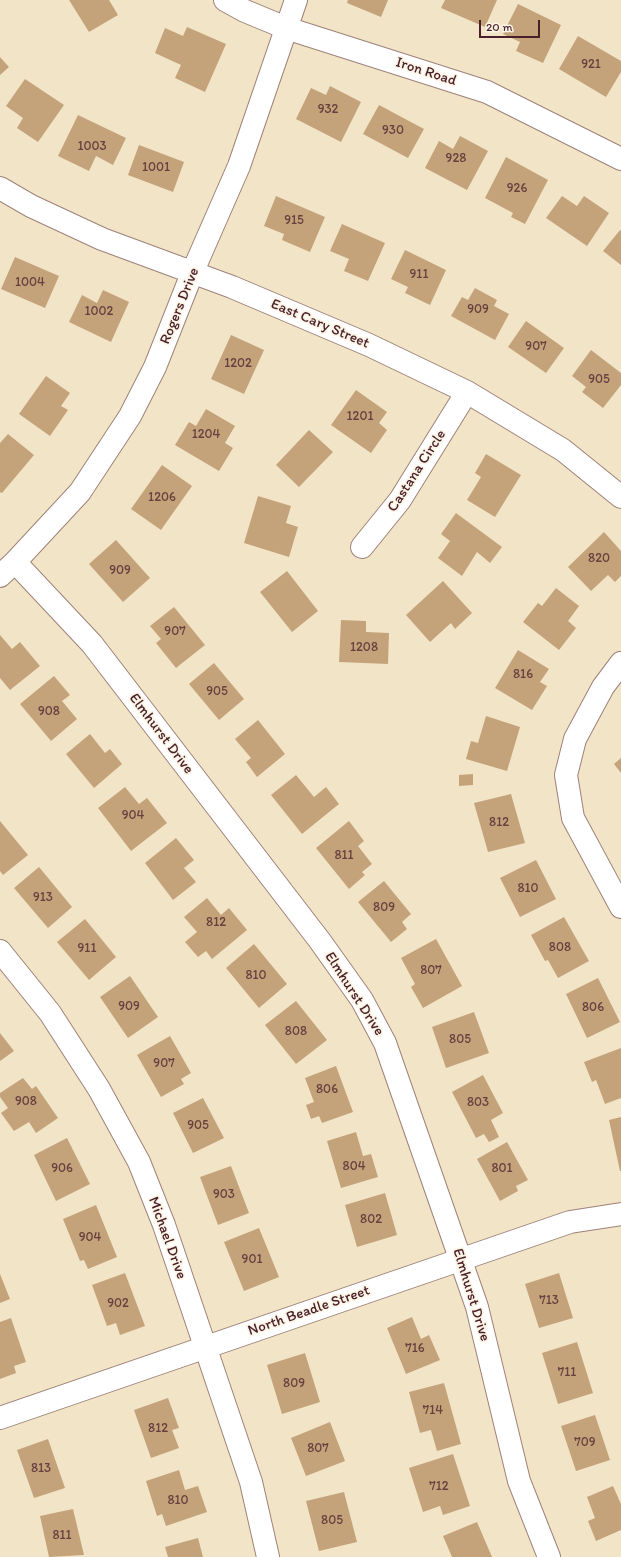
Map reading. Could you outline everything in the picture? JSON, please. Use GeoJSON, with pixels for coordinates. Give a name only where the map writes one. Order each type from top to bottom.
{"type":"FeatureCollection","features":[{"type":"Feature","properties":{"kind":"street","name":"Iron Road"},"geometry":{"type":"LineString","coordinates":[[225,0],[245,11],[286,28],[487,92],[621,159]]}},
{"type":"Feature","properties":{"kind":"street","name":"Rogers Drive"},"geometry":{"type":"LineString","coordinates":[[7,569],[80,492],[130,416],[155,367],[193,271],[239,166],[296,0]]}},
{"type":"Feature","properties":{"kind":"street","name":"East Cary Street"},"geometry":{"type":"LineString","coordinates":[[0,188],[31,206],[102,239],[193,271],[369,345],[467,392],[563,450],[621,497]]}},
{"type":"Feature","properties":{"kind":"street","name":"Castana Circle"},"geometry":{"type":"LineString","coordinates":[[362,546],[400,500],[467,392]]}},
{"type":"Feature","properties":{"kind":"street","name":"Elmhurst Drive"},"geometry":{"type":"LineString","coordinates":[[7,569],[38,584],[92,644],[320,941],[362,1000],[385,1043],[478,1307],[519,1481],[549,1557]]}},
{"type":"Feature","properties":{"kind":"street"},"geometry":{"type":"LineString","coordinates":[[621,663],[603,687],[575,739],[566,775],[574,818],[621,907]]}},
{"type":"Feature","properties":{"kind":"street","name":"Michael Drive"},"geometry":{"type":"LineString","coordinates":[[0,951],[50,1013],[99,1089],[139,1162],[164,1225],[204,1348],[251,1482],[268,1557]]}},
{"type":"Feature","properties":{"kind":"street","name":"North Beadle Street"},"geometry":{"type":"LineString","coordinates":[[0,1418],[570,1222],[621,1214]]}},
{"type":"Feature","properties":{"kind":"building"},"geometry":{"type":"Polygon","coordinates":[[[69,0],[109,0],[118,15],[89,32],[69,0]]]}},
{"type":"Feature","properties":{"kind":"building"},"geometry":{"type":"Polygon","coordinates":[[[348,0],[388,0],[381,17],[347,3],[348,0]]]}},
{"type":"Feature","properties":{"kind":"building"},"geometry":{"type":"Polygon","coordinates":[[[445,0],[497,0],[485,27],[441,8],[445,0]]]}},
{"type":"Feature","properties":{"kind":"building"},"geometry":{"type":"Polygon","coordinates":[[[518,4],[561,25],[543,63],[516,51],[520,42],[503,34],[518,4]]]}},
{"type":"Feature","properties":{"kind":"building"},"geometry":{"type":"Polygon","coordinates":[[[187,27],[226,44],[205,92],[175,78],[181,65],[155,53],[165,28],[183,36],[187,27]]]}},
{"type":"Feature","properties":{"kind":"building"},"geometry":{"type":"Polygon","coordinates":[[[578,36],[621,61],[621,72],[606,97],[559,69],[578,36]]]}},
{"type":"Feature","properties":{"kind":"building"},"geometry":{"type":"Polygon","coordinates":[[[0,57],[9,67],[0,75],[0,57]]]}},
{"type":"Feature","properties":{"kind":"building"},"geometry":{"type":"Polygon","coordinates":[[[25,79],[64,105],[38,142],[17,128],[23,118],[6,106],[25,79]]]}},
{"type":"Feature","properties":{"kind":"building"},"geometry":{"type":"Polygon","coordinates":[[[330,86],[361,102],[341,142],[296,119],[311,88],[326,95],[330,86]]]}},
{"type":"Feature","properties":{"kind":"building"},"geometry":{"type":"Polygon","coordinates":[[[379,105],[424,129],[408,158],[363,134],[379,105]]]}},
{"type":"Feature","properties":{"kind":"building"},"geometry":{"type":"Polygon","coordinates":[[[78,115],[126,138],[113,165],[96,156],[89,171],[58,156],[78,115]]]}},
{"type":"Feature","properties":{"kind":"building"},"geometry":{"type":"Polygon","coordinates":[[[460,136],[488,151],[467,190],[425,168],[439,141],[453,149],[460,136]]]}},
{"type":"Feature","properties":{"kind":"building"},"geometry":{"type":"Polygon","coordinates":[[[139,145],[184,162],[173,192],[128,175],[139,145]]]}},
{"type":"Feature","properties":{"kind":"building"},"geometry":{"type":"Polygon","coordinates":[[[506,157],[548,180],[525,224],[511,217],[513,213],[485,198],[506,157]]]}},
{"type":"Feature","properties":{"kind":"building"},"geometry":{"type":"Polygon","coordinates":[[[276,196],[325,217],[310,252],[282,240],[284,234],[264,226],[276,196]]]}},
{"type":"Feature","properties":{"kind":"building"},"geometry":{"type":"Polygon","coordinates":[[[562,196],[577,206],[584,196],[609,213],[587,246],[546,218],[562,196]]]}},
{"type":"Feature","properties":{"kind":"building"},"geometry":{"type":"Polygon","coordinates":[[[342,224],[385,243],[368,281],[344,271],[349,259],[330,251],[342,224]]]}},
{"type":"Feature","properties":{"kind":"building"},"geometry":{"type":"Polygon","coordinates":[[[620,230],[621,231],[621,265],[603,251],[620,230]]]}},
{"type":"Feature","properties":{"kind":"building"},"geometry":{"type":"Polygon","coordinates":[[[405,250],[446,270],[430,305],[405,293],[408,287],[391,279],[405,250]]]}},
{"type":"Feature","properties":{"kind":"building"},"geometry":{"type":"Polygon","coordinates":[[[15,257],[59,276],[45,308],[1,289],[15,257]]]}},
{"type":"Feature","properties":{"kind":"building"},"geometry":{"type":"Polygon","coordinates":[[[475,288],[497,300],[494,306],[509,314],[495,340],[451,316],[462,297],[468,300],[475,288]]]}},
{"type":"Feature","properties":{"kind":"building"},"geometry":{"type":"Polygon","coordinates":[[[103,290],[129,302],[111,342],[69,322],[82,295],[97,303],[103,290]]]}},
{"type":"Feature","properties":{"kind":"building"},"geometry":{"type":"Polygon","coordinates":[[[526,321],[564,348],[546,373],[508,347],[526,321]]]}},
{"type":"Feature","properties":{"kind":"building"},"geometry":{"type":"Polygon","coordinates":[[[231,335],[264,350],[244,394],[211,379],[231,335]]]}},
{"type":"Feature","properties":{"kind":"building"},"geometry":{"type":"Polygon","coordinates":[[[591,350],[621,373],[621,385],[603,408],[582,392],[586,387],[572,376],[591,350]]]}},
{"type":"Feature","properties":{"kind":"building"},"geometry":{"type":"Polygon","coordinates":[[[46,376],[70,393],[61,406],[68,410],[50,436],[19,414],[46,376]]]}},
{"type":"Feature","properties":{"kind":"building"},"geometry":{"type":"Polygon","coordinates":[[[356,390],[387,412],[379,423],[387,430],[371,453],[331,425],[356,390]]]}},
{"type":"Feature","properties":{"kind":"building"},"geometry":{"type":"Polygon","coordinates":[[[206,409],[235,426],[225,443],[233,448],[219,471],[175,445],[189,422],[196,426],[206,409]]]}},
{"type":"Feature","properties":{"kind":"building"},"geometry":{"type":"Polygon","coordinates":[[[309,430],[333,452],[299,487],[276,465],[309,430]]]}},
{"type":"Feature","properties":{"kind":"building"},"geometry":{"type":"Polygon","coordinates":[[[8,434],[34,455],[2,493],[0,492],[0,443],[8,434]]]}},
{"type":"Feature","properties":{"kind":"building"},"geometry":{"type":"Polygon","coordinates":[[[486,454],[521,475],[495,517],[467,500],[481,477],[475,473],[486,454]]]}},
{"type":"Feature","properties":{"kind":"building"},"geometry":{"type":"Polygon","coordinates":[[[162,465],[192,486],[161,530],[131,509],[162,465]]]}},
{"type":"Feature","properties":{"kind":"building"},"geometry":{"type":"Polygon","coordinates":[[[258,496],[291,506],[286,523],[298,527],[289,557],[244,543],[258,496]]]}},
{"type":"Feature","properties":{"kind":"building"},"geometry":{"type":"Polygon","coordinates":[[[456,513],[502,547],[490,563],[477,552],[462,576],[438,558],[450,541],[441,534],[456,513]]]}},
{"type":"Feature","properties":{"kind":"building"},"geometry":{"type":"Polygon","coordinates":[[[604,532],[621,551],[621,576],[615,582],[608,575],[591,591],[568,567],[604,532]]]}},
{"type":"Feature","properties":{"kind":"building"},"geometry":{"type":"Polygon","coordinates":[[[116,540],[150,578],[123,602],[89,564],[116,540]]]}},
{"type":"Feature","properties":{"kind":"building"},"geometry":{"type":"Polygon","coordinates":[[[287,571],[318,611],[292,632],[260,592],[287,571]]]}},
{"type":"Feature","properties":{"kind":"building"},"geometry":{"type":"Polygon","coordinates":[[[443,581],[472,613],[455,629],[451,623],[430,642],[406,615],[443,581]]]}},
{"type":"Feature","properties":{"kind":"building"},"geometry":{"type":"Polygon","coordinates":[[[556,588],[579,606],[568,621],[576,628],[559,650],[523,622],[538,603],[542,606],[556,588]]]}},
{"type":"Feature","properties":{"kind":"building"},"geometry":{"type":"Polygon","coordinates":[[[174,607],[205,645],[176,668],[156,643],[161,639],[150,626],[174,607]]]}},
{"type":"Feature","properties":{"kind":"building"},"geometry":{"type":"Polygon","coordinates":[[[341,620],[366,621],[366,632],[389,633],[388,664],[339,662],[341,620]]]}},
{"type":"Feature","properties":{"kind":"building"},"geometry":{"type":"Polygon","coordinates":[[[0,635],[12,649],[20,642],[40,666],[10,690],[0,678],[0,635]]]}},
{"type":"Feature","properties":{"kind":"building"},"geometry":{"type":"Polygon","coordinates":[[[518,650],[549,669],[540,682],[547,686],[532,710],[495,688],[518,650]]]}},
{"type":"Feature","properties":{"kind":"building"},"geometry":{"type":"Polygon","coordinates":[[[214,663],[244,699],[219,720],[189,684],[214,663]]]}},
{"type":"Feature","properties":{"kind":"building"},"geometry":{"type":"Polygon","coordinates":[[[54,676],[70,695],[62,701],[77,719],[51,741],[20,704],[54,676]]]}},
{"type":"Feature","properties":{"kind":"building"},"geometry":{"type":"Polygon","coordinates":[[[486,716],[520,727],[507,771],[466,759],[471,741],[478,743],[486,716]]]}},
{"type":"Feature","properties":{"kind":"building"},"geometry":{"type":"Polygon","coordinates":[[[258,720],[285,754],[257,777],[246,762],[251,758],[235,739],[258,720]]]}},
{"type":"Feature","properties":{"kind":"building"},"geometry":{"type":"Polygon","coordinates":[[[90,734],[105,753],[110,749],[122,764],[94,788],[66,754],[90,734]]]}},
{"type":"Feature","properties":{"kind":"building"},"geometry":{"type":"Polygon","coordinates":[[[621,758],[621,773],[614,764],[621,758]]]}},
{"type":"Feature","properties":{"kind":"building"},"geometry":{"type":"Polygon","coordinates":[[[473,774],[473,785],[459,786],[459,775],[473,774]]]}},
{"type":"Feature","properties":{"kind":"building"},"geometry":{"type":"Polygon","coordinates":[[[296,775],[314,797],[326,787],[339,804],[302,834],[271,795],[296,775]]]}},
{"type":"Feature","properties":{"kind":"building"},"geometry":{"type":"Polygon","coordinates":[[[125,787],[139,804],[147,798],[167,823],[131,851],[98,808],[125,787]]]}},
{"type":"Feature","properties":{"kind":"building"},"geometry":{"type":"Polygon","coordinates":[[[511,794],[525,843],[488,852],[474,803],[511,794]]]}},
{"type":"Feature","properties":{"kind":"building"},"geometry":{"type":"Polygon","coordinates":[[[0,821],[28,855],[3,875],[0,871],[0,821]]]}},
{"type":"Feature","properties":{"kind":"building"},"geometry":{"type":"Polygon","coordinates":[[[349,821],[364,841],[358,846],[372,864],[362,872],[365,875],[349,889],[316,848],[349,821]]]}},
{"type":"Feature","properties":{"kind":"building"},"geometry":{"type":"Polygon","coordinates":[[[176,838],[194,860],[184,868],[196,882],[173,900],[145,863],[176,838]]]}},
{"type":"Feature","properties":{"kind":"building"},"geometry":{"type":"Polygon","coordinates":[[[536,860],[556,899],[520,917],[500,878],[536,860]]]}},
{"type":"Feature","properties":{"kind":"building"},"geometry":{"type":"Polygon","coordinates":[[[39,867],[72,907],[48,928],[14,888],[39,867]]]}},
{"type":"Feature","properties":{"kind":"building"},"geometry":{"type":"Polygon","coordinates":[[[384,881],[411,914],[402,922],[407,929],[391,942],[358,902],[384,881]]]}},
{"type":"Feature","properties":{"kind":"building"},"geometry":{"type":"Polygon","coordinates":[[[207,898],[221,915],[229,908],[247,930],[212,959],[206,951],[198,957],[185,942],[197,932],[184,917],[207,898]]]}},
{"type":"Feature","properties":{"kind":"building"},"geometry":{"type":"Polygon","coordinates":[[[564,917],[589,961],[558,978],[548,960],[545,961],[531,935],[564,917]]]}},
{"type":"Feature","properties":{"kind":"building"},"geometry":{"type":"Polygon","coordinates":[[[85,919],[116,957],[89,980],[57,942],[85,919]]]}},
{"type":"Feature","properties":{"kind":"building"},"geometry":{"type":"Polygon","coordinates":[[[436,939],[462,986],[423,1008],[411,987],[415,984],[401,958],[436,939]]]}},
{"type":"Feature","properties":{"kind":"building"},"geometry":{"type":"Polygon","coordinates":[[[254,944],[287,984],[259,1008],[226,968],[254,944]]]}},
{"type":"Feature","properties":{"kind":"building"},"geometry":{"type":"Polygon","coordinates":[[[130,976],[158,1017],[128,1038],[100,997],[130,976]]]}},
{"type":"Feature","properties":{"kind":"building"},"geometry":{"type":"Polygon","coordinates":[[[598,978],[620,1022],[587,1038],[566,994],[598,978]]]}},
{"type":"Feature","properties":{"kind":"building"},"geometry":{"type":"Polygon","coordinates":[[[296,1001],[327,1040],[296,1064],[265,1025],[296,1001]]]}},
{"type":"Feature","properties":{"kind":"building"},"geometry":{"type":"Polygon","coordinates":[[[474,1012],[489,1053],[446,1068],[432,1027],[474,1012]]]}},
{"type":"Feature","properties":{"kind":"building"},"geometry":{"type":"Polygon","coordinates":[[[0,1033],[14,1051],[0,1061],[0,1033]]]}},
{"type":"Feature","properties":{"kind":"building"},"geometry":{"type":"Polygon","coordinates":[[[170,1036],[191,1073],[181,1079],[184,1084],[161,1097],[137,1055],[170,1036]]]}},
{"type":"Feature","properties":{"kind":"building"},"geometry":{"type":"Polygon","coordinates":[[[621,1048],[621,1098],[605,1104],[596,1080],[592,1082],[584,1062],[621,1048]]]}},
{"type":"Feature","properties":{"kind":"building"},"geometry":{"type":"Polygon","coordinates":[[[336,1066],[353,1112],[322,1123],[319,1116],[311,1119],[306,1105],[314,1102],[305,1078],[336,1066]]]}},
{"type":"Feature","properties":{"kind":"building"},"geometry":{"type":"Polygon","coordinates":[[[483,1075],[503,1113],[491,1120],[499,1137],[489,1142],[484,1134],[476,1138],[452,1092],[483,1075]]]}},
{"type":"Feature","properties":{"kind":"building"},"geometry":{"type":"Polygon","coordinates":[[[23,1078],[32,1089],[36,1086],[58,1118],[36,1133],[29,1122],[14,1131],[1,1113],[8,1108],[0,1097],[0,1093],[23,1078]]]}},
{"type":"Feature","properties":{"kind":"building"},"geometry":{"type":"Polygon","coordinates":[[[203,1098],[224,1138],[193,1153],[173,1113],[203,1098]]]}},
{"type":"Feature","properties":{"kind":"building"},"geometry":{"type":"Polygon","coordinates":[[[621,1117],[621,1171],[620,1171],[609,1120],[621,1117]]]}},
{"type":"Feature","properties":{"kind":"building"},"geometry":{"type":"Polygon","coordinates":[[[356,1132],[363,1156],[371,1154],[378,1177],[341,1188],[327,1141],[356,1132]]]}},
{"type":"Feature","properties":{"kind":"building"},"geometry":{"type":"Polygon","coordinates":[[[67,1138],[90,1184],[56,1201],[34,1155],[67,1138]]]}},
{"type":"Feature","properties":{"kind":"building"},"geometry":{"type":"Polygon","coordinates":[[[507,1142],[528,1180],[516,1186],[518,1191],[500,1201],[477,1159],[507,1142]]]}},
{"type":"Feature","properties":{"kind":"building"},"geometry":{"type":"Polygon","coordinates":[[[231,1166],[249,1213],[218,1225],[200,1177],[231,1166]]]}},
{"type":"Feature","properties":{"kind":"building"},"geometry":{"type":"Polygon","coordinates":[[[385,1193],[397,1235],[357,1247],[345,1205],[385,1193]]]}},
{"type":"Feature","properties":{"kind":"building"},"geometry":{"type":"Polygon","coordinates":[[[96,1205],[117,1257],[88,1269],[84,1260],[80,1261],[63,1219],[96,1205]]]}},
{"type":"Feature","properties":{"kind":"building"},"geometry":{"type":"Polygon","coordinates":[[[259,1228],[279,1277],[244,1291],[224,1242],[259,1228]]]}},
{"type":"Feature","properties":{"kind":"building"},"geometry":{"type":"Polygon","coordinates":[[[125,1273],[145,1326],[120,1335],[116,1323],[107,1326],[92,1285],[125,1273]]]}},
{"type":"Feature","properties":{"kind":"building"},"geometry":{"type":"Polygon","coordinates":[[[559,1273],[573,1318],[539,1328],[525,1284],[559,1273]]]}},
{"type":"Feature","properties":{"kind":"building"},"geometry":{"type":"Polygon","coordinates":[[[0,1274],[10,1299],[0,1303],[0,1274]]]}},
{"type":"Feature","properties":{"kind":"building"},"geometry":{"type":"Polygon","coordinates":[[[412,1317],[421,1339],[429,1335],[440,1360],[406,1374],[387,1328],[412,1317]]]}},
{"type":"Feature","properties":{"kind":"building"},"geometry":{"type":"Polygon","coordinates":[[[11,1318],[26,1362],[14,1366],[16,1373],[0,1379],[0,1322],[11,1318]]]}},
{"type":"Feature","properties":{"kind":"building"},"geometry":{"type":"Polygon","coordinates":[[[577,1342],[593,1393],[558,1404],[542,1353],[577,1342]]]}},
{"type":"Feature","properties":{"kind":"building"},"geometry":{"type":"Polygon","coordinates":[[[305,1353],[320,1402],[282,1414],[267,1365],[305,1353]]]}},
{"type":"Feature","properties":{"kind":"building"},"geometry":{"type":"Polygon","coordinates":[[[444,1383],[461,1444],[437,1451],[431,1430],[420,1433],[409,1392],[444,1383]]]}},
{"type":"Feature","properties":{"kind":"building"},"geometry":{"type":"Polygon","coordinates":[[[168,1398],[179,1428],[172,1430],[179,1448],[151,1458],[134,1410],[168,1398]]]}},
{"type":"Feature","properties":{"kind":"building"},"geometry":{"type":"Polygon","coordinates":[[[595,1415],[610,1460],[576,1471],[561,1426],[595,1415]]]}},
{"type":"Feature","properties":{"kind":"building"},"geometry":{"type":"Polygon","coordinates":[[[330,1422],[345,1461],[306,1476],[291,1438],[330,1422]]]}},
{"type":"Feature","properties":{"kind":"building"},"geometry":{"type":"Polygon","coordinates":[[[48,1439],[65,1488],[34,1498],[17,1450],[48,1439]]]}},
{"type":"Feature","properties":{"kind":"building"},"geometry":{"type":"Polygon","coordinates":[[[453,1454],[470,1506],[443,1515],[440,1506],[423,1512],[409,1468],[453,1454]]]}},
{"type":"Feature","properties":{"kind":"building"},"geometry":{"type":"Polygon","coordinates":[[[179,1470],[185,1490],[198,1486],[207,1512],[166,1526],[162,1514],[157,1516],[146,1481],[179,1470]]]}},
{"type":"Feature","properties":{"kind":"building"},"geometry":{"type":"Polygon","coordinates":[[[613,1486],[621,1504],[621,1530],[596,1541],[588,1521],[595,1518],[587,1497],[613,1486]]]}},
{"type":"Feature","properties":{"kind":"building"},"geometry":{"type":"Polygon","coordinates":[[[344,1492],[357,1542],[319,1551],[306,1501],[344,1492]]]}},
{"type":"Feature","properties":{"kind":"building"},"geometry":{"type":"Polygon","coordinates":[[[73,1509],[84,1555],[49,1557],[40,1516],[73,1509]]]}},
{"type":"Feature","properties":{"kind":"building"},"geometry":{"type":"Polygon","coordinates":[[[477,1522],[492,1557],[452,1557],[443,1536],[477,1522]]]}},
{"type":"Feature","properties":{"kind":"building"},"geometry":{"type":"Polygon","coordinates":[[[198,1538],[203,1557],[168,1557],[165,1547],[198,1538]]]}}]}
